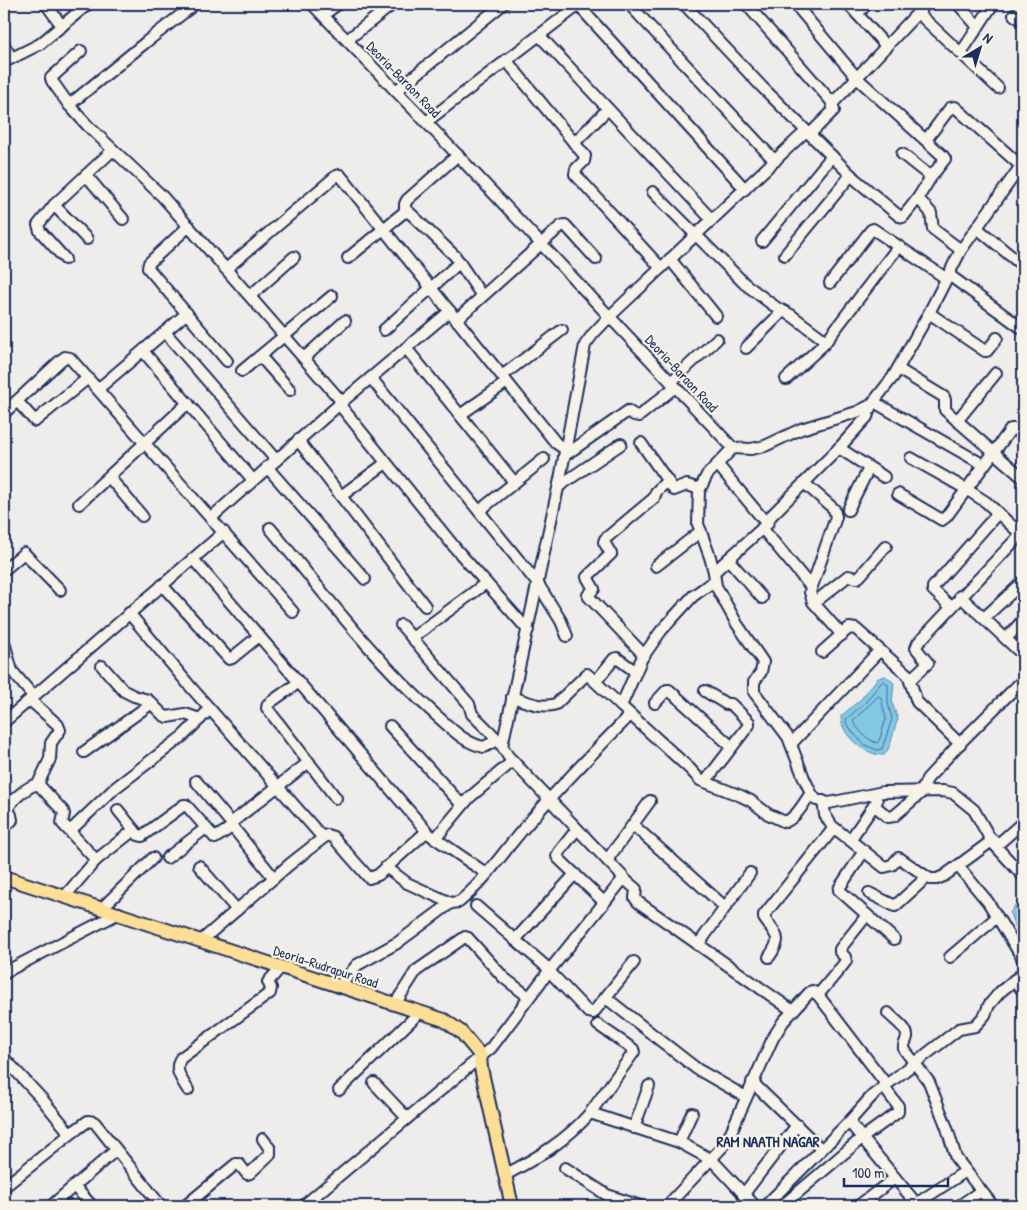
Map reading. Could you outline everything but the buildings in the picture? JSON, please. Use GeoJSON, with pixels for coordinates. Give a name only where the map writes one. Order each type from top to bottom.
{"type":"FeatureCollection","features":[{"type":"Feature","properties":{"kind":"main road","name":"Deoria-Rudrapur Road"},"geometry":{"type":"LineString","coordinates":[[4,877],[444,1020],[461,1032],[480,1056],[481,1068],[512,1206]]}},
{"type":"Feature","properties":{"kind":"street"},"geometry":{"type":"LineString","coordinates":[[46,4],[62,26]]}},
{"type":"Feature","properties":{"kind":"street"},"geometry":{"type":"LineString","coordinates":[[69,105],[195,4]]}},
{"type":"Feature","properties":{"kind":"street","name":"Deoria-Baraon Road"},"geometry":{"type":"LineString","coordinates":[[312,4],[458,155],[733,448]]}},
{"type":"Feature","properties":{"kind":"street"},"geometry":{"type":"LineString","coordinates":[[324,15],[338,4]]}},
{"type":"Feature","properties":{"kind":"street"},"geometry":{"type":"LineString","coordinates":[[347,40],[393,4]]}},
{"type":"Feature","properties":{"kind":"street"},"geometry":{"type":"LineString","coordinates":[[396,91],[503,4]]}},
{"type":"Feature","properties":{"kind":"street"},"geometry":{"type":"LineString","coordinates":[[629,4],[775,161]]}},
{"type":"Feature","properties":{"kind":"street"},"geometry":{"type":"LineString","coordinates":[[684,4],[762,87],[832,156],[899,216],[903,217],[945,159],[858,78],[795,4]]}},
{"type":"Feature","properties":{"kind":"street"},"geometry":{"type":"LineString","coordinates":[[500,742],[528,630],[559,486],[585,345],[592,334],[661,268],[775,161],[834,110],[832,104],[746,4]]}},
{"type":"Feature","properties":{"kind":"street"},"geometry":{"type":"LineString","coordinates":[[848,4],[887,47]]}},
{"type":"Feature","properties":{"kind":"street"},"geometry":{"type":"LineString","coordinates":[[858,14],[867,4]]}},
{"type":"Feature","properties":{"kind":"street"},"geometry":{"type":"LineString","coordinates":[[832,104],[926,4]]}},
{"type":"Feature","properties":{"kind":"street"},"geometry":{"type":"LineString","coordinates":[[958,4],[978,27]]}},
{"type":"Feature","properties":{"kind":"street"},"geometry":{"type":"LineString","coordinates":[[961,53],[993,4]]}},
{"type":"Feature","properties":{"kind":"street"},"geometry":{"type":"LineString","coordinates":[[4,45],[8,59],[40,44],[85,5]]}},
{"type":"Feature","properties":{"kind":"street"},"geometry":{"type":"LineString","coordinates":[[426,122],[579,5],[745,189]]}},
{"type":"Feature","properties":{"kind":"street"},"geometry":{"type":"LineString","coordinates":[[918,13],[998,88]]}},
{"type":"Feature","properties":{"kind":"street"},"geometry":{"type":"LineString","coordinates":[[1014,15],[1023,21]]}},
{"type":"Feature","properties":{"kind":"street"},"geometry":{"type":"LineString","coordinates":[[539,35],[712,220]]}},
{"type":"Feature","properties":{"kind":"street"},"geometry":{"type":"LineString","coordinates":[[81,51],[51,78],[69,105],[162,196],[189,226],[304,358],[456,549],[528,630]]}},
{"type":"Feature","properties":{"kind":"street"},"geometry":{"type":"LineString","coordinates":[[506,60],[585,158],[576,169],[575,174],[661,268]]}},
{"type":"Feature","properties":{"kind":"street"},"geometry":{"type":"LineString","coordinates":[[621,706],[644,655],[661,631],[728,559],[765,526],[771,516],[867,417],[872,404],[898,369],[962,250],[1022,164],[955,107],[950,108],[926,140]]}},
{"type":"Feature","properties":{"kind":"street"},"geometry":{"type":"LineString","coordinates":[[574,143],[608,109]]}},
{"type":"Feature","properties":{"kind":"street"},"geometry":{"type":"LineString","coordinates":[[65,259],[37,228],[43,217],[54,205],[113,150]]}},
{"type":"Feature","properties":{"kind":"street"},"geometry":{"type":"LineString","coordinates":[[902,154],[931,177]]}},
{"type":"Feature","properties":{"kind":"street"},"geometry":{"type":"LineString","coordinates":[[405,212],[407,200],[458,155]]}},
{"type":"Feature","properties":{"kind":"street"},"geometry":{"type":"LineString","coordinates":[[762,241],[832,156]]}},
{"type":"Feature","properties":{"kind":"street"},"geometry":{"type":"LineString","coordinates":[[226,269],[340,174],[565,453]]}},
{"type":"Feature","properties":{"kind":"street"},"geometry":{"type":"LineString","coordinates":[[86,175],[123,219]]}},
{"type":"Feature","properties":{"kind":"street"},"geometry":{"type":"LineString","coordinates":[[785,255],[852,175]]}},
{"type":"Feature","properties":{"kind":"street"},"geometry":{"type":"LineString","coordinates":[[653,192],[745,284],[826,342]]}},
{"type":"Feature","properties":{"kind":"street"},"geometry":{"type":"LineString","coordinates":[[918,198],[932,213],[933,230],[962,250]]}},
{"type":"Feature","properties":{"kind":"street"},"geometry":{"type":"LineString","coordinates":[[54,205],[87,240]]}},
{"type":"Feature","properties":{"kind":"street"},"geometry":{"type":"LineString","coordinates":[[348,258],[383,228],[405,212],[409,212],[460,262],[482,296]]}},
{"type":"Feature","properties":{"kind":"street"},"geometry":{"type":"LineString","coordinates":[[212,517],[267,467],[406,348],[482,296],[561,226],[565,225],[596,259]]}},
{"type":"Feature","properties":{"kind":"street"},"geometry":{"type":"LineString","coordinates":[[189,226],[148,265],[148,268],[228,361]]}},
{"type":"Feature","properties":{"kind":"street"},"geometry":{"type":"LineString","coordinates":[[977,228],[1023,266]]}},
{"type":"Feature","properties":{"kind":"street"},"geometry":{"type":"LineString","coordinates":[[830,283],[871,230],[877,231],[898,247],[948,277],[1023,329]]}},
{"type":"Feature","properties":{"kind":"street"},"geometry":{"type":"LineString","coordinates":[[786,379],[826,342],[898,247]]}},
{"type":"Feature","properties":{"kind":"street"},"geometry":{"type":"LineString","coordinates":[[250,296],[294,257]]}},
{"type":"Feature","properties":{"kind":"street"},"geometry":{"type":"LineString","coordinates":[[670,260],[716,316]]}},
{"type":"Feature","properties":{"kind":"street"},"geometry":{"type":"LineString","coordinates":[[384,330],[460,262]]}},
{"type":"Feature","properties":{"kind":"street"},"geometry":{"type":"LineString","coordinates":[[242,371],[332,296]]}},
{"type":"Feature","properties":{"kind":"street"},"geometry":{"type":"LineString","coordinates":[[746,348],[783,311]]}},
{"type":"Feature","properties":{"kind":"street"},"geometry":{"type":"LineString","coordinates":[[98,389],[186,313]]}},
{"type":"Feature","properties":{"kind":"street"},"geometry":{"type":"LineString","coordinates":[[929,313],[984,351],[988,351],[997,338]]}},
{"type":"Feature","properties":{"kind":"street"},"geometry":{"type":"LineString","coordinates":[[304,358],[345,321]]}},
{"type":"Feature","properties":{"kind":"street"},"geometry":{"type":"LineString","coordinates":[[460,415],[562,330]]}},
{"type":"Feature","properties":{"kind":"street"},"geometry":{"type":"LineString","coordinates":[[165,332],[276,460]]}},
{"type":"Feature","properties":{"kind":"street"},"geometry":{"type":"LineString","coordinates":[[565,453],[626,413],[630,412],[634,416],[639,416],[717,339]]}},
{"type":"Feature","properties":{"kind":"street"},"geometry":{"type":"LineString","coordinates":[[406,348],[514,482]]}},
{"type":"Feature","properties":{"kind":"street"},"geometry":{"type":"LineString","coordinates":[[143,351],[253,480]]}},
{"type":"Feature","properties":{"kind":"street"},"geometry":{"type":"LineString","coordinates":[[260,356],[290,390]]}},
{"type":"Feature","properties":{"kind":"street"},"geometry":{"type":"LineString","coordinates":[[4,413],[65,357],[70,358],[212,517],[293,612]]}},
{"type":"Feature","properties":{"kind":"street"},"geometry":{"type":"LineString","coordinates":[[898,369],[944,397],[944,410],[1023,478]]}},
{"type":"Feature","properties":{"kind":"street"},"geometry":{"type":"LineString","coordinates":[[957,421],[996,373]]}},
{"type":"Feature","properties":{"kind":"street"},"geometry":{"type":"LineString","coordinates":[[17,401],[35,421],[88,378]]}},
{"type":"Feature","properties":{"kind":"street"},"geometry":{"type":"LineString","coordinates":[[371,378],[538,584],[567,636]]}},
{"type":"Feature","properties":{"kind":"street"},"geometry":{"type":"LineString","coordinates":[[79,504],[188,403]]}},
{"type":"Feature","properties":{"kind":"street"},"geometry":{"type":"LineString","coordinates":[[872,404],[857,412],[801,430],[765,446],[751,449],[733,448],[707,475],[700,489],[698,524],[716,586],[737,624],[763,662],[761,672],[754,682],[754,692],[788,736],[810,793],[816,800],[829,803],[883,792],[921,793],[943,791],[953,793],[974,810],[995,843],[1021,869]]}},
{"type":"Feature","properties":{"kind":"street"},"geometry":{"type":"LineString","coordinates":[[872,404],[984,465]]}},
{"type":"Feature","properties":{"kind":"street"},"geometry":{"type":"LineString","coordinates":[[898,494],[942,520],[1011,429],[1015,429],[1023,436]]}},
{"type":"Feature","properties":{"kind":"street"},"geometry":{"type":"LineString","coordinates":[[298,440],[425,606]]}},
{"type":"Feature","properties":{"kind":"street"},"geometry":{"type":"LineString","coordinates":[[641,443],[674,490],[688,485],[700,489]]}},
{"type":"Feature","properties":{"kind":"street"},"geometry":{"type":"LineString","coordinates":[[559,486],[621,444]]}},
{"type":"Feature","properties":{"kind":"street"},"geometry":{"type":"LineString","coordinates":[[839,448],[884,478]]}},
{"type":"Feature","properties":{"kind":"street"},"geometry":{"type":"LineString","coordinates":[[910,680],[928,663],[916,646],[960,596],[1022,535],[998,513],[966,489],[911,458]]}},
{"type":"Feature","properties":{"kind":"street"},"geometry":{"type":"LineString","coordinates":[[479,511],[544,459]]}},
{"type":"Feature","properties":{"kind":"street"},"geometry":{"type":"LineString","coordinates":[[341,496],[386,463]]}},
{"type":"Feature","properties":{"kind":"street"},"geometry":{"type":"LineString","coordinates":[[718,464],[811,587]]}},
{"type":"Feature","properties":{"kind":"street"},"geometry":{"type":"LineString","coordinates":[[267,467],[365,579]]}},
{"type":"Feature","properties":{"kind":"street"},"geometry":{"type":"LineString","coordinates":[[848,510],[869,468]]}},
{"type":"Feature","properties":{"kind":"street"},"geometry":{"type":"LineString","coordinates":[[108,477],[142,516]]}},
{"type":"Feature","properties":{"kind":"street"},"geometry":{"type":"LineString","coordinates":[[644,655],[589,597],[588,595],[594,589],[587,577],[610,557],[604,542],[605,539],[654,498],[656,492],[667,480]]}},
{"type":"Feature","properties":{"kind":"street"},"geometry":{"type":"LineString","coordinates":[[804,483],[836,513],[811,587],[810,598],[842,635]]}},
{"type":"Feature","properties":{"kind":"street"},"geometry":{"type":"LineString","coordinates":[[951,607],[933,588],[998,513]]}},
{"type":"Feature","properties":{"kind":"street"},"geometry":{"type":"LineString","coordinates":[[270,528],[358,635],[422,702],[471,744],[484,747],[500,742]]}},
{"type":"Feature","properties":{"kind":"street"},"geometry":{"type":"LineString","coordinates":[[656,566],[701,531]]}},
{"type":"Feature","properties":{"kind":"street"},"geometry":{"type":"LineString","coordinates":[[4,722],[224,532]]}},
{"type":"Feature","properties":{"kind":"street"},"geometry":{"type":"LineString","coordinates":[[814,603],[848,576],[857,578],[860,576],[886,546]]}},
{"type":"Feature","properties":{"kind":"street"},"geometry":{"type":"LineString","coordinates":[[4,570],[24,553],[60,590]]}},
{"type":"Feature","properties":{"kind":"street"},"geometry":{"type":"LineString","coordinates":[[192,559],[426,832],[487,874]]}},
{"type":"Feature","properties":{"kind":"street"},"geometry":{"type":"LineString","coordinates":[[728,559],[762,598]]}},
{"type":"Feature","properties":{"kind":"street"},"geometry":{"type":"LineString","coordinates":[[984,618],[1023,582]]}},
{"type":"Feature","properties":{"kind":"street"},"geometry":{"type":"LineString","coordinates":[[412,638],[486,583]]}},
{"type":"Feature","properties":{"kind":"street"},"geometry":{"type":"LineString","coordinates":[[162,585],[229,659],[259,636]]}},
{"type":"Feature","properties":{"kind":"street"},"geometry":{"type":"LineString","coordinates":[[960,596],[1023,655]]}},
{"type":"Feature","properties":{"kind":"street"},"geometry":{"type":"LineString","coordinates":[[129,613],[322,838]]}},
{"type":"Feature","properties":{"kind":"street"},"geometry":{"type":"LineString","coordinates":[[1006,638],[1023,620]]}},
{"type":"Feature","properties":{"kind":"street"},"geometry":{"type":"LineString","coordinates":[[401,626],[469,704],[472,714],[500,742],[504,751],[513,762],[623,878],[636,889],[635,898],[638,902],[792,1011]]}},
{"type":"Feature","properties":{"kind":"street"},"geometry":{"type":"LineString","coordinates":[[822,652],[849,628],[856,629],[908,675],[917,702],[960,744]]}},
{"type":"Feature","properties":{"kind":"street"},"geometry":{"type":"LineString","coordinates":[[4,642],[12,671],[32,698],[58,725],[60,730],[51,743],[50,760],[38,784],[30,787],[10,804],[8,809],[13,818],[8,824],[4,824]]}},
{"type":"Feature","properties":{"kind":"street"},"geometry":{"type":"LineString","coordinates":[[791,744],[880,650]]}},
{"type":"Feature","properties":{"kind":"street"},"geometry":{"type":"LineString","coordinates":[[596,681],[614,659],[617,658],[636,672]]}},
{"type":"Feature","properties":{"kind":"street"},"geometry":{"type":"LineString","coordinates":[[102,666],[124,691],[134,696],[146,698],[163,716],[185,714],[200,719]]}},
{"type":"Feature","properties":{"kind":"street"},"geometry":{"type":"LineString","coordinates":[[512,697],[540,706],[550,706],[556,704],[585,674],[590,675],[700,780],[746,798],[768,814],[785,822],[795,815],[810,793]]}},
{"type":"Feature","properties":{"kind":"street"},"geometry":{"type":"LineString","coordinates":[[874,805],[890,818],[921,793],[928,779],[1023,680]]}},
{"type":"Feature","properties":{"kind":"street"},"geometry":{"type":"LineString","coordinates":[[298,683],[268,704],[267,708],[336,798]]}},
{"type":"Feature","properties":{"kind":"street"},"geometry":{"type":"LineString","coordinates":[[655,703],[669,690],[732,747]]}},
{"type":"Feature","properties":{"kind":"street"},"geometry":{"type":"LineString","coordinates":[[704,691],[726,704],[731,704],[748,720],[749,725],[705,782]]}},
{"type":"Feature","properties":{"kind":"street"},"geometry":{"type":"LineString","coordinates":[[84,752],[152,704]]}},
{"type":"Feature","properties":{"kind":"street"},"geometry":{"type":"LineString","coordinates":[[70,832],[119,784],[183,736],[210,709]]}},
{"type":"Feature","properties":{"kind":"street"},"geometry":{"type":"LineString","coordinates":[[386,867],[401,880],[451,903],[457,904],[462,901],[549,800],[630,715]]}},
{"type":"Feature","properties":{"kind":"street"},"geometry":{"type":"LineString","coordinates":[[390,726],[462,805]]}},
{"type":"Feature","properties":{"kind":"street"},"geometry":{"type":"LineString","coordinates":[[118,810],[138,835],[142,836],[186,805],[215,838],[309,762]]}},
{"type":"Feature","properties":{"kind":"street"},"geometry":{"type":"LineString","coordinates":[[435,839],[462,805],[513,762]]}},
{"type":"Feature","properties":{"kind":"street"},"geometry":{"type":"LineString","coordinates":[[196,781],[274,878]]}},
{"type":"Feature","properties":{"kind":"street"},"geometry":{"type":"LineString","coordinates":[[38,784],[63,812],[62,823],[96,860]]}},
{"type":"Feature","properties":{"kind":"street"},"geometry":{"type":"LineString","coordinates":[[850,840],[883,792]]}},
{"type":"Feature","properties":{"kind":"street"},"geometry":{"type":"LineString","coordinates":[[607,860],[650,801]]}},
{"type":"Feature","properties":{"kind":"street"},"geometry":{"type":"LineString","coordinates":[[823,802],[824,815],[834,828],[884,867],[892,865],[898,858],[927,877],[937,879],[995,843],[1023,822]]}},
{"type":"Feature","properties":{"kind":"street"},"geometry":{"type":"LineString","coordinates":[[633,825],[725,907]]}},
{"type":"Feature","properties":{"kind":"street"},"geometry":{"type":"LineString","coordinates":[[167,858],[206,828]]}},
{"type":"Feature","properties":{"kind":"street"},"geometry":{"type":"LineString","coordinates":[[769,957],[778,941],[764,915],[834,828]]}},
{"type":"Feature","properties":{"kind":"street"},"geometry":{"type":"LineString","coordinates":[[577,829],[557,856],[604,902]]}},
{"type":"Feature","properties":{"kind":"street"},"geometry":{"type":"LineString","coordinates":[[65,896],[96,860],[134,830]]}},
{"type":"Feature","properties":{"kind":"street"},"geometry":{"type":"LineString","coordinates":[[202,940],[327,835],[333,836],[369,878],[378,874],[426,832]]}},
{"type":"Feature","properties":{"kind":"street"},"geometry":{"type":"LineString","coordinates":[[864,851],[840,887],[840,890],[894,939]]}},
{"type":"Feature","properties":{"kind":"street"},"geometry":{"type":"LineString","coordinates":[[102,908],[153,858]]}},
{"type":"Feature","properties":{"kind":"street"},"geometry":{"type":"LineString","coordinates":[[199,866],[237,910]]}},
{"type":"Feature","properties":{"kind":"street"},"geometry":{"type":"LineString","coordinates":[[958,866],[988,902],[1023,959]]}},
{"type":"Feature","properties":{"kind":"street"},"geometry":{"type":"LineString","coordinates":[[698,945],[750,873]]}},
{"type":"Feature","properties":{"kind":"street"},"geometry":{"type":"LineString","coordinates":[[515,940],[575,874]]}},
{"type":"Feature","properties":{"kind":"street"},"geometry":{"type":"LineString","coordinates":[[869,893],[895,906],[927,877]]}},
{"type":"Feature","properties":{"kind":"street"},"geometry":{"type":"LineString","coordinates":[[303,1206],[491,1048],[549,970],[623,878]]}},
{"type":"Feature","properties":{"kind":"street"},"geometry":{"type":"LineString","coordinates":[[339,987],[362,961],[398,943],[451,903]]}},
{"type":"Feature","properties":{"kind":"street"},"geometry":{"type":"LineString","coordinates":[[476,906],[549,970],[590,1013],[596,1010],[634,962]]}},
{"type":"Feature","properties":{"kind":"street"},"geometry":{"type":"LineString","coordinates":[[4,974],[119,913]]}},
{"type":"Feature","properties":{"kind":"street"},"geometry":{"type":"LineString","coordinates":[[818,995],[846,961],[840,949],[867,915]]}},
{"type":"Feature","properties":{"kind":"street"},"geometry":{"type":"LineString","coordinates":[[950,957],[997,917]]}},
{"type":"Feature","properties":{"kind":"street"},"geometry":{"type":"LineString","coordinates":[[395,1004],[416,971],[465,937],[504,978],[529,997]]}},
{"type":"Feature","properties":{"kind":"street"},"geometry":{"type":"LineString","coordinates":[[188,1090],[178,1073],[177,1067],[181,1058],[270,993],[268,982],[281,967]]}},
{"type":"Feature","properties":{"kind":"street"},"geometry":{"type":"LineString","coordinates":[[765,1206],[884,1085],[959,1029],[975,1026],[986,1015],[989,1005],[1000,992],[1023,973]]}},
{"type":"Feature","properties":{"kind":"street"},"geometry":{"type":"LineString","coordinates":[[1014,980],[1023,991]]}},
{"type":"Feature","properties":{"kind":"street"},"geometry":{"type":"LineString","coordinates":[[666,1206],[712,1160],[726,1143],[777,1030],[792,1011],[812,991],[818,995],[884,1085],[899,1110],[862,1138],[782,1206]]}},
{"type":"Feature","properties":{"kind":"street"},"geometry":{"type":"LineString","coordinates":[[606,998],[697,1070],[746,1097]]}},
{"type":"Feature","properties":{"kind":"street"},"geometry":{"type":"LineString","coordinates":[[339,1090],[420,1012]]}},
{"type":"Feature","properties":{"kind":"street"},"geometry":{"type":"LineString","coordinates":[[888,1013],[906,1030],[907,1036],[903,1045],[904,1049],[929,1082],[947,1128],[956,1158],[993,1206]]}},
{"type":"Feature","properties":{"kind":"street"},"geometry":{"type":"LineString","coordinates":[[505,1175],[558,1144],[590,1112],[634,1052],[633,1049],[598,1025]]}},
{"type":"Feature","properties":{"kind":"street"},"geometry":{"type":"LineString","coordinates":[[4,1058],[42,1099],[68,1131],[73,1132]]}},
{"type":"Feature","properties":{"kind":"street"},"geometry":{"type":"LineString","coordinates":[[752,1082],[822,1148]]}},
{"type":"Feature","properties":{"kind":"street"},"geometry":{"type":"LineString","coordinates":[[374,1083],[407,1118]]}},
{"type":"Feature","properties":{"kind":"street"},"geometry":{"type":"LineString","coordinates":[[634,1128],[649,1086]]}},
{"type":"Feature","properties":{"kind":"street"},"geometry":{"type":"LineString","coordinates":[[590,1112],[680,1142],[712,1160],[755,1206]]}},
{"type":"Feature","properties":{"kind":"street"},"geometry":{"type":"LineString","coordinates":[[680,1142],[692,1113]]}},
{"type":"Feature","properties":{"kind":"street"},"geometry":{"type":"LineString","coordinates":[[4,1187],[88,1121],[94,1122],[161,1206]]}},
{"type":"Feature","properties":{"kind":"street"},"geometry":{"type":"LineString","coordinates":[[849,1122],[912,1200],[919,1202],[966,1171]]}},
{"type":"Feature","properties":{"kind":"street"},"geometry":{"type":"LineString","coordinates":[[743,1195],[797,1125]]}},
{"type":"Feature","properties":{"kind":"street"},"geometry":{"type":"LineString","coordinates":[[185,1206],[236,1164],[239,1164],[247,1174],[250,1173],[270,1154],[270,1149],[263,1139]]}},
{"type":"Feature","properties":{"kind":"street"},"geometry":{"type":"LineString","coordinates":[[51,1206],[116,1150]]}},
{"type":"Feature","properties":{"kind":"street"},"geometry":{"type":"LineString","coordinates":[[565,1168],[607,1194],[640,1206]]}},
{"type":"Feature","properties":{"kind":"street"},"geometry":{"type":"LineString","coordinates":[[858,1206],[895,1178]]}},
{"type":"Feature","properties":{"kind":"street"},"geometry":{"type":"LineString","coordinates":[[74,1186],[92,1206]]}},
{"type":"Feature","properties":{"kind":"street"},"geometry":{"type":"LineString","coordinates":[[959,1206],[982,1192]]}},
{"type":"Feature","properties":{"kind":"water"},"geometry":{"type":"Polygon","coordinates":[[[883,676],[894,683],[892,703],[898,719],[889,748],[884,755],[870,752],[855,743],[845,730],[841,716],[861,699],[877,679],[883,676]]]}},
{"type":"Feature","properties":{"kind":"water"},"geometry":{"type":"Polygon","coordinates":[[[1023,899],[1023,938],[1014,925],[1010,913],[1017,902],[1023,899]]]}},
{"type":"Feature","properties":{"kind":"district","name":"RAM NAATH NAGAR"},"geometry":{"type":"Point","coordinates":[768,1141]}}]}
